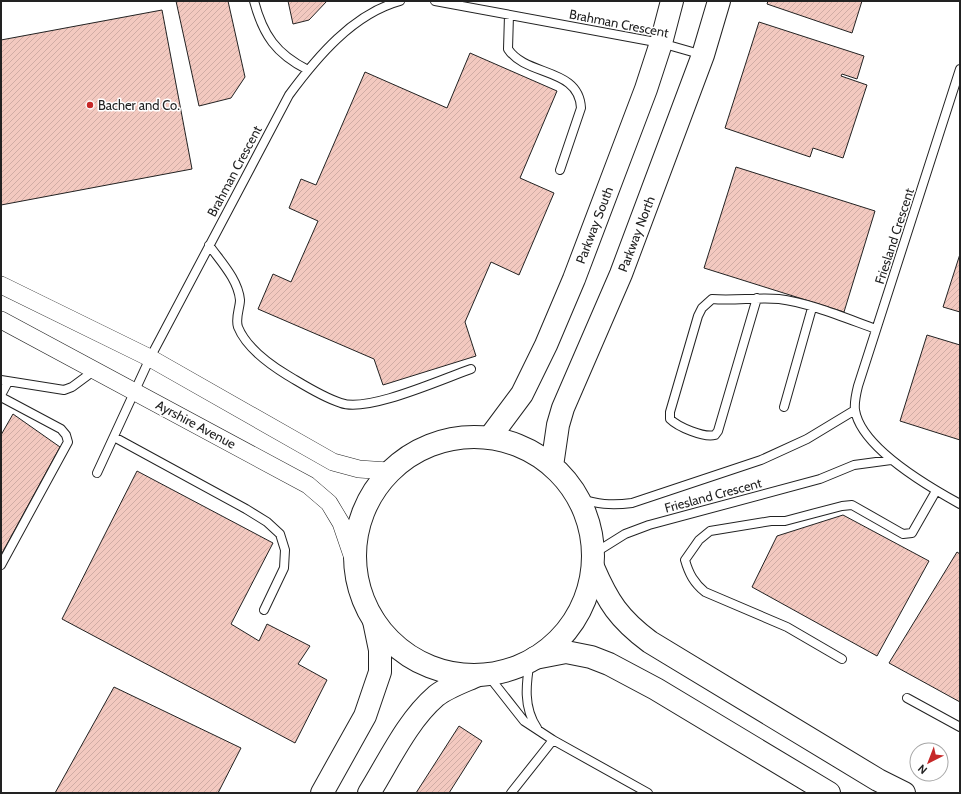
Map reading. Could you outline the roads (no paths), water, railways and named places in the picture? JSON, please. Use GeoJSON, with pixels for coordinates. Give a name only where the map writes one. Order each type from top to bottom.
{"type":"FeatureCollection","features":[{"type":"Feature","properties":{"kind":"main road","name":"Parkway South"},"geometry":{"type":"LineString","coordinates":[[490,437],[522,394],[546,345],[609,187],[661,43],[672,1]]}},
{"type":"Feature","properties":{"kind":"main road","name":"Parkway North"},"geometry":{"type":"LineString","coordinates":[[552,466],[558,425],[563,408],[621,274],[703,55],[719,1]]}},
{"type":"Feature","properties":{"kind":"main road"},"geometry":{"type":"LineString","coordinates":[[322,793],[365,716],[380,672],[380,650],[374,621],[361,594],[355,564],[356,534],[365,505],[375,488],[388,471],[403,459],[430,444],[459,437],[490,437],[523,447],[552,466],[577,498],[590,533],[593,560],[602,589],[616,612],[633,630],[878,780],[904,793]]}},
{"type":"Feature","properties":{"kind":"main road"},"geometry":{"type":"LineString","coordinates":[[533,659],[564,634],[584,603],[593,560]]}},
{"type":"Feature","properties":{"kind":"main road"},"geometry":{"type":"LineString","coordinates":[[374,621],[394,644],[419,661],[448,672],[482,674],[508,670],[533,659],[566,652],[591,657],[609,664],[656,689],[829,793]]}},
{"type":"Feature","properties":{"kind":"main road"},"geometry":{"type":"LineString","coordinates":[[369,793],[401,740],[417,717],[437,696],[482,674]]}},
{"type":"Feature","properties":{"kind":"street"},"geometry":{"type":"LineString","coordinates":[[1,285],[150,358],[333,462],[359,469],[388,471]]}},
{"type":"Feature","properties":{"kind":"street","name":"Ayrshire Avenue"},"geometry":{"type":"LineString","coordinates":[[1,320],[308,485],[329,503],[341,523],[355,564]]}},
{"type":"Feature","properties":{"kind":"lane"},"geometry":{"type":"LineString","coordinates":[[254,1],[258,18],[269,40],[291,62],[308,70]]}},
{"type":"Feature","properties":{"kind":"lane","name":"Brahman Crescent"},"geometry":{"type":"LineString","coordinates":[[97,473],[150,358],[289,95],[308,70],[342,35],[370,14],[389,4],[400,1]]}},
{"type":"Feature","properties":{"kind":"lane","name":"Brahman Crescent"},"geometry":{"type":"LineString","coordinates":[[435,1],[462,3],[509,15],[661,43],[703,55]]}},
{"type":"Feature","properties":{"kind":"lane"},"geometry":{"type":"LineString","coordinates":[[509,15],[508,49],[510,53],[524,63],[573,86],[581,99],[581,108],[560,170]]}},
{"type":"Feature","properties":{"kind":"lane","name":"Friesland Crescent"},"geometry":{"type":"LineString","coordinates":[[960,69],[858,386],[855,410],[859,423],[867,435],[891,460],[936,491],[960,504]]}},
{"type":"Feature","properties":{"kind":"lane"},"geometry":{"type":"LineString","coordinates":[[209,245],[231,276],[238,291],[240,301],[238,326],[246,338],[261,356],[283,372],[326,397],[341,404],[354,406],[363,405],[388,398],[471,369]]}},
{"type":"Feature","properties":{"kind":"lane"},"geometry":{"type":"LineString","coordinates":[[757,298],[718,431],[716,434],[708,435],[679,426],[670,419],[670,412],[702,308],[712,299],[743,300],[757,298],[780,299],[876,328]]}},
{"type":"Feature","properties":{"kind":"lane"},"geometry":{"type":"LineString","coordinates":[[784,407],[812,308]]}},
{"type":"Feature","properties":{"kind":"lane"},"geometry":{"type":"LineString","coordinates":[[1,565],[68,442],[66,435],[61,429],[1,396],[4,381],[64,390],[72,388],[95,370]]}},
{"type":"Feature","properties":{"kind":"lane","name":"Friesland Crescent"},"geometry":{"type":"LineString","coordinates":[[577,498],[599,505],[613,506],[632,503],[761,460],[807,439],[855,410]]}},
{"type":"Feature","properties":{"kind":"lane"},"geometry":{"type":"LineString","coordinates":[[114,437],[246,509],[267,522],[280,534],[285,550],[284,568],[264,610]]}},
{"type":"Feature","properties":{"kind":"lane","name":"Friesland Crescent"},"geometry":{"type":"LineString","coordinates":[[593,560],[625,534],[649,525],[820,479],[854,466],[891,460]]}},
{"type":"Feature","properties":{"kind":"lane"},"geometry":{"type":"LineString","coordinates":[[842,660],[787,627],[705,592],[695,584],[688,572],[685,560],[699,540],[710,531],[771,521],[785,521],[842,506],[852,505],[903,534],[912,533],[936,491]]}},
{"type":"Feature","properties":{"kind":"lane"},"geometry":{"type":"LineString","coordinates":[[533,659],[526,685],[527,706],[538,731]]}},
{"type":"Feature","properties":{"kind":"lane"},"geometry":{"type":"LineString","coordinates":[[482,674],[524,721],[553,740],[648,793]]}},
{"type":"Feature","properties":{"kind":"lane"},"geometry":{"type":"LineString","coordinates":[[907,698],[960,727]]}},
{"type":"Feature","properties":{"kind":"lane"},"geometry":{"type":"LineString","coordinates":[[511,793],[553,740]]}},
{"type":"Feature","properties":{"kind":"place","name":"Bacher and Co."},"geometry":{"type":"Point","coordinates":[90,105]}}]}
